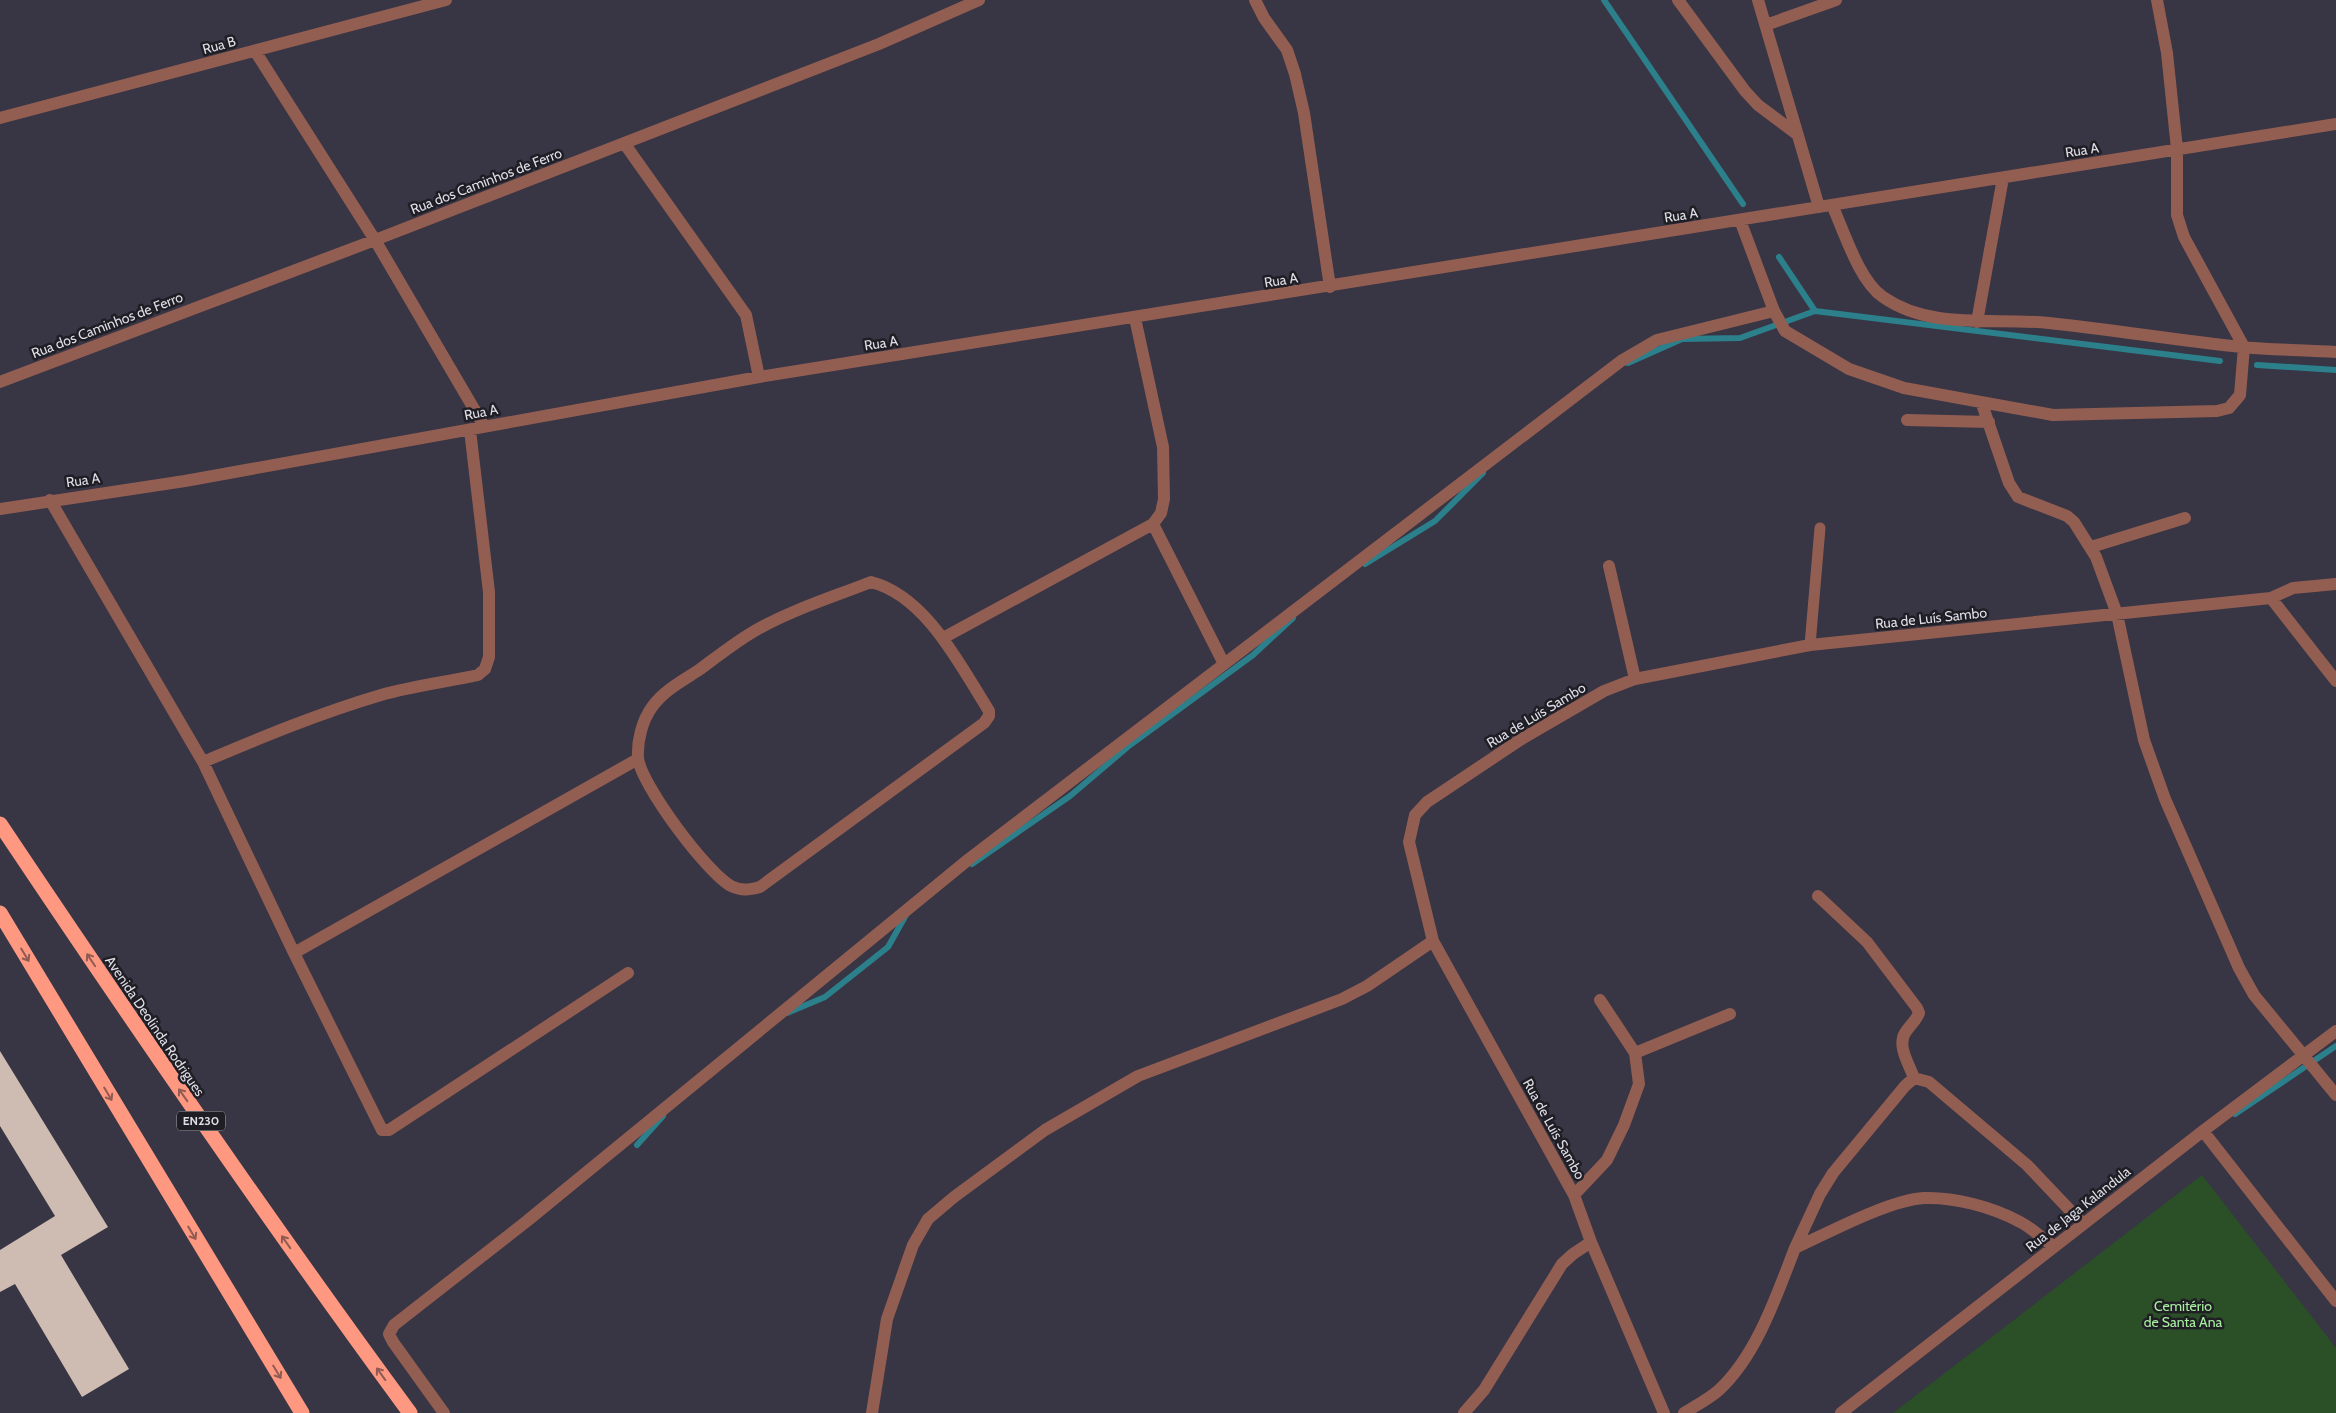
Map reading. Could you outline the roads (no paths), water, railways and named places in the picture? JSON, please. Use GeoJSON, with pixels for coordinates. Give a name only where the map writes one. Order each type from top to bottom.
{"type":"FeatureCollection","features":[{"type":"Feature","properties":{"kind":"highway","name":"Avenida Deolinda Rodrigues"},"geometry":{"type":"LineString","coordinates":[[0,824],[154,1053],[315,1283],[410,1413]]}},
{"type":"Feature","properties":{"kind":"highway"},"geometry":{"type":"LineString","coordinates":[[0,913],[302,1413]]}},
{"type":"Feature","properties":{"kind":"street","name":"Rua B"},"geometry":{"type":"LineString","coordinates":[[0,118],[446,0]]}},
{"type":"Feature","properties":{"kind":"street","name":"Rua dos Caminhos de Ferro"},"geometry":{"type":"LineString","coordinates":[[0,382],[375,240],[879,44],[979,0]]}},
{"type":"Feature","properties":{"kind":"street"},"geometry":{"type":"LineString","coordinates":[[1255,0],[1264,18],[1287,50],[1296,74],[1304,113],[1330,287]]}},
{"type":"Feature","properties":{"kind":"street"},"geometry":{"type":"LineString","coordinates":[[1678,0],[1745,91],[1758,105],[1798,135]]}},
{"type":"Feature","properties":{"kind":"street"},"geometry":{"type":"LineString","coordinates":[[1758,0],[1819,208]]}},
{"type":"Feature","properties":{"kind":"street"},"geometry":{"type":"LineString","coordinates":[[1766,25],[1836,0]]}},
{"type":"Feature","properties":{"kind":"street"},"geometry":{"type":"LineString","coordinates":[[1740,220],[1774,311],[1785,330],[1849,369],[1904,388],[1982,404],[2071,416],[2111,412],[2217,411],[2229,408],[2240,394],[2244,347],[2184,237],[2177,216],[2177,149],[2167,53],[2157,0]]}},
{"type":"Feature","properties":{"kind":"street"},"geometry":{"type":"LineString","coordinates":[[255,51],[375,240],[484,426]]}},
{"type":"Feature","properties":{"kind":"street","name":"Rua A"},"geometry":{"type":"LineString","coordinates":[[0,509],[185,481],[759,377],[1330,287],[2336,124]]}},
{"type":"Feature","properties":{"kind":"street"},"geometry":{"type":"LineString","coordinates":[[624,143],[746,315],[759,377]]}},
{"type":"Feature","properties":{"kind":"street"},"geometry":{"type":"LineString","coordinates":[[1977,322],[2003,178]]}},
{"type":"Feature","properties":{"kind":"street"},"geometry":{"type":"LineString","coordinates":[[1832,205],[1865,278],[1881,296],[1904,310],[1933,318],[1977,322],[2047,323],[2244,347],[2336,352]]}},
{"type":"Feature","properties":{"kind":"street"},"geometry":{"type":"LineString","coordinates":[[444,1413],[393,1342],[390,1334],[394,1324],[527,1221],[969,859],[1620,361],[1657,340],[1774,311]]}},
{"type":"Feature","properties":{"kind":"street"},"geometry":{"type":"LineString","coordinates":[[943,638],[1153,524],[1162,513],[1164,498],[1164,448],[1135,318]]}},
{"type":"Feature","properties":{"kind":"street"},"geometry":{"type":"LineString","coordinates":[[1982,404],[2008,483],[2015,493],[2018,497],[2067,516],[2074,522],[2096,557],[2117,614],[2144,740],[2165,799],[2239,968],[2254,995],[2336,1095]]}},
{"type":"Feature","properties":{"kind":"street"},"geometry":{"type":"LineString","coordinates":[[1907,420],[1989,422]]}},
{"type":"Feature","properties":{"kind":"street"},"geometry":{"type":"LineString","coordinates":[[203,762],[295,723],[384,695],[478,675],[485,669],[489,657],[489,592],[470,430]]}},
{"type":"Feature","properties":{"kind":"street"},"geometry":{"type":"LineString","coordinates":[[50,500],[203,762],[294,953],[380,1128],[384,1132],[628,973]]}},
{"type":"Feature","properties":{"kind":"street"},"geometry":{"type":"LineString","coordinates":[[2090,548],[2185,518]]}},
{"type":"Feature","properties":{"kind":"street"},"geometry":{"type":"LineString","coordinates":[[1153,524],[1224,664]]}},
{"type":"Feature","properties":{"kind":"street"},"geometry":{"type":"LineString","coordinates":[[1609,566],[1635,678]]}},
{"type":"Feature","properties":{"kind":"street"},"geometry":{"type":"LineString","coordinates":[[871,582],[888,586],[905,598],[943,638],[989,710],[984,723],[760,887],[746,891],[731,886],[716,875],[690,844],[656,796],[638,759],[640,731],[651,708],[666,692],[758,629],[793,612],[871,582]]}},
{"type":"Feature","properties":{"kind":"street","name":"Rua de Luís Sambo"},"geometry":{"type":"LineString","coordinates":[[1664,1413],[1591,1242],[1574,1195],[1433,941],[1409,842],[1415,815],[1427,802],[1520,740],[1604,691],[1635,678],[1810,645],[2271,598],[2293,588],[2336,584]]}},
{"type":"Feature","properties":{"kind":"street"},"geometry":{"type":"LineString","coordinates":[[2271,598],[2336,681]]}},
{"type":"Feature","properties":{"kind":"street"},"geometry":{"type":"LineString","coordinates":[[294,953],[638,759]]}},
{"type":"Feature","properties":{"kind":"street"},"geometry":{"type":"LineString","coordinates":[[1818,896],[1867,942],[1919,1013],[1902,1039],[1902,1047],[1914,1078]]}},
{"type":"Feature","properties":{"kind":"street"},"geometry":{"type":"LineString","coordinates":[[872,1413],[887,1319],[913,1245],[928,1219],[954,1197],[1045,1130],[1138,1076],[1342,999],[1367,986],[1433,941]]}},
{"type":"Feature","properties":{"kind":"street"},"geometry":{"type":"LineString","coordinates":[[1574,1195],[1607,1160],[1624,1126],[1639,1084],[1634,1052],[1600,1000]]}},
{"type":"Feature","properties":{"kind":"street"},"geometry":{"type":"LineString","coordinates":[[1634,1052],[1730,1014]]}},
{"type":"Feature","properties":{"kind":"street","name":"Rua de Jaga Kalandula"},"geometry":{"type":"LineString","coordinates":[[1841,1413],[2203,1131],[2336,1031]]}},
{"type":"Feature","properties":{"kind":"street"},"geometry":{"type":"LineString","coordinates":[[1914,1078],[1929,1082],[2027,1164],[2083,1224]]}},
{"type":"Feature","properties":{"kind":"street"},"geometry":{"type":"LineString","coordinates":[[1684,1413],[1718,1390],[1736,1371],[1776,1297],[1795,1248],[1820,1194],[1833,1173],[1905,1086],[1914,1078]]}},
{"type":"Feature","properties":{"kind":"street"},"geometry":{"type":"LineString","coordinates":[[2203,1131],[2336,1301]]}},
{"type":"Feature","properties":{"kind":"street"},"geometry":{"type":"LineString","coordinates":[[1795,1248],[1893,1206],[1923,1198],[1954,1200],[1989,1210],[2020,1222],[2054,1247]]}},
{"type":"Feature","properties":{"kind":"street"},"geometry":{"type":"LineString","coordinates":[[1464,1413],[1484,1390],[1562,1264],[1591,1242]]}},
{"type":"Feature","properties":{"kind":"lane"},"geometry":{"type":"LineString","coordinates":[[1810,645],[1820,528]]}},
{"type":"Feature","properties":{"kind":"waterway"},"geometry":{"type":"LineString","coordinates":[[1604,0],[1743,204]]}},
{"type":"Feature","properties":{"kind":"waterway"},"geometry":{"type":"LineString","coordinates":[[1779,257],[1815,311]]}},
{"type":"Feature","properties":{"kind":"waterway"},"geometry":{"type":"LineString","coordinates":[[1628,363],[1682,339],[1740,338],[1815,311],[2220,361]]}},
{"type":"Feature","properties":{"kind":"waterway"},"geometry":{"type":"LineString","coordinates":[[2257,365],[2336,370]]}},
{"type":"Feature","properties":{"kind":"waterway"},"geometry":{"type":"LineString","coordinates":[[1365,564],[1435,521],[1483,473]]}},
{"type":"Feature","properties":{"kind":"waterway"},"geometry":{"type":"LineString","coordinates":[[972,864],[1070,796],[1130,745],[1253,655],[1293,618]]}},
{"type":"Feature","properties":{"kind":"waterway"},"geometry":{"type":"LineString","coordinates":[[787,1013],[825,997],[888,947],[906,915]]}},
{"type":"Feature","properties":{"kind":"waterway"},"geometry":{"type":"LineString","coordinates":[[2235,1114],[2336,1046]]}},
{"type":"Feature","properties":{"kind":"waterway"},"geometry":{"type":"LineString","coordinates":[[637,1145],[663,1116]]}},
{"type":"Feature","properties":{"kind":"park label","name":"Cemitério de Santa Ana"},"geometry":{"type":"Point","coordinates":[2183,1314]}}]}
